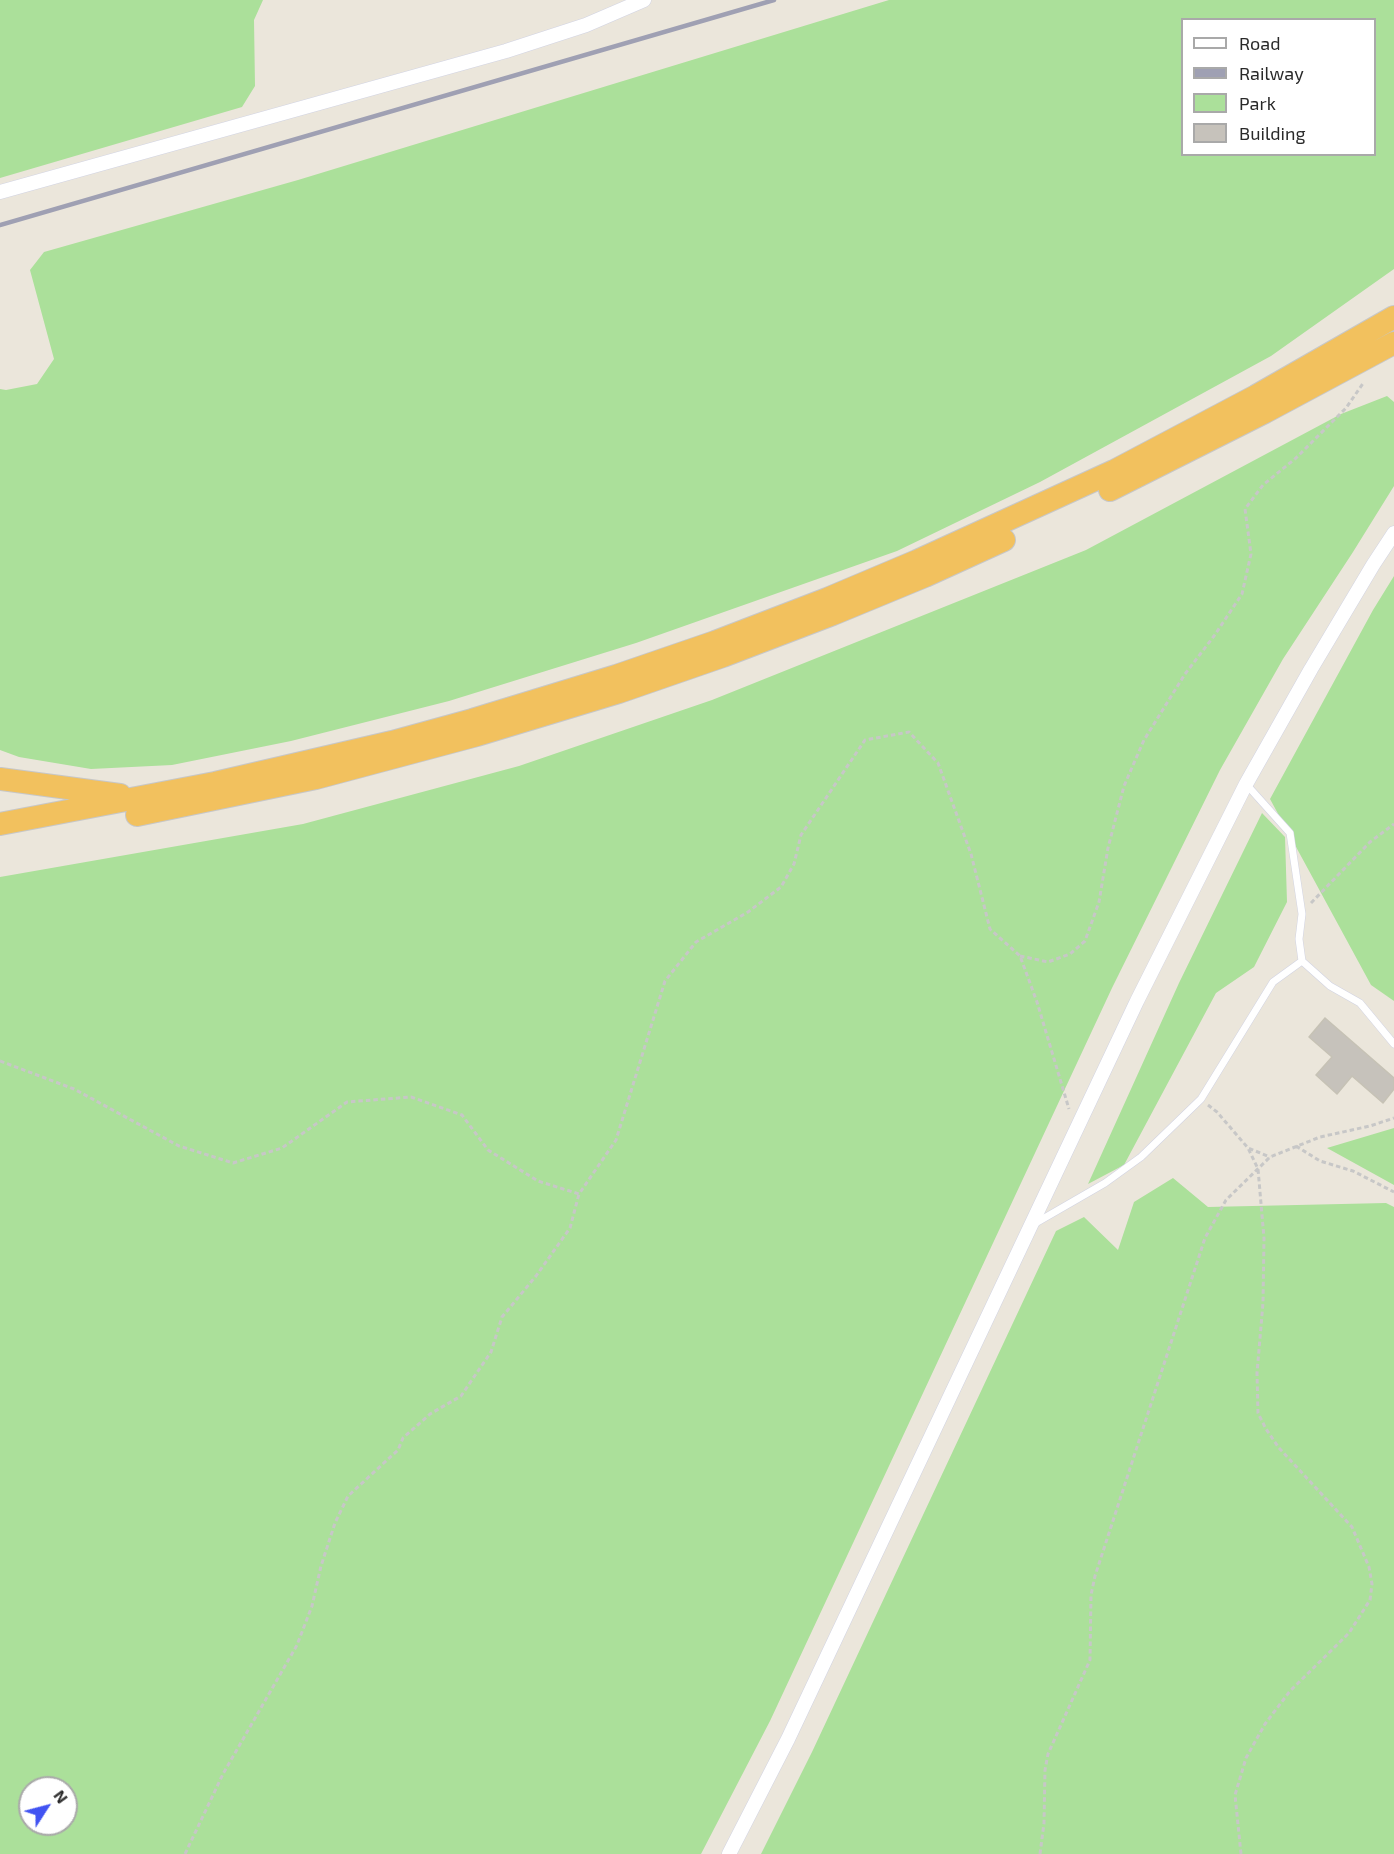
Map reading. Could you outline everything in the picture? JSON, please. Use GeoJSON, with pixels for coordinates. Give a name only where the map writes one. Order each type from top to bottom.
{"type":"FeatureCollection","features":[{"type":"Feature","properties":{"kind":"highway"},"geometry":{"type":"LineString","coordinates":[[0,824],[142,798],[300,764],[472,720],[616,676],[715,642],[827,599],[992,528],[1114,471],[1256,396],[1394,317]]}},
{"type":"Feature","properties":{"kind":"highway"},"geometry":{"type":"LineString","coordinates":[[0,838],[219,799],[316,778],[477,735],[619,692],[723,656],[925,576],[1010,537],[1121,485],[1394,343]]}},
{"type":"Feature","properties":{"kind":"highway"},"geometry":{"type":"LineString","coordinates":[[0,779],[142,798]]}},
{"type":"Feature","properties":{"kind":"street"},"geometry":{"type":"LineString","coordinates":[[0,192],[506,51],[586,25],[644,0]]}},
{"type":"Feature","properties":{"kind":"street"},"geometry":{"type":"LineString","coordinates":[[729,1854],[788,1739],[1137,1001],[1246,784],[1311,669],[1394,533]]}},
{"type":"Feature","properties":{"kind":"lane"},"geometry":{"type":"LineString","coordinates":[[1246,784],[1290,833],[1302,914],[1299,939],[1302,961],[1330,986],[1360,1003],[1394,1044]]}},
{"type":"Feature","properties":{"kind":"lane"},"geometry":{"type":"LineString","coordinates":[[1032,1225],[1105,1183],[1141,1157],[1201,1099],[1273,982],[1302,961]]}},
{"type":"Feature","properties":{"kind":"path"},"geometry":{"type":"LineString","coordinates":[[1020,956],[1048,962],[1070,954],[1085,941],[1099,902],[1108,848],[1124,786],[1144,740],[1185,674],[1242,594],[1251,554],[1245,508],[1263,485],[1296,458],[1346,408],[1366,378]]}},
{"type":"Feature","properties":{"kind":"path"},"geometry":{"type":"LineString","coordinates":[[185,1854],[223,1774],[297,1645],[312,1606],[321,1566],[335,1523],[348,1496],[398,1450],[404,1438],[430,1414],[461,1396],[490,1352],[502,1317],[536,1276],[570,1228],[579,1194],[616,1140],[664,981],[696,942],[748,912],[781,887],[794,864],[801,835],[865,740],[909,732],[938,763],[971,854],[990,929],[1020,956],[1037,1002],[1069,1110],[1081,1120]]}},
{"type":"Feature","properties":{"kind":"path"},"geometry":{"type":"LineString","coordinates":[[1302,914],[1370,842],[1394,824]]}},
{"type":"Feature","properties":{"kind":"path"},"geometry":{"type":"LineString","coordinates":[[0,1061],[74,1089],[179,1146],[233,1163],[282,1148],[347,1102],[411,1097],[462,1115],[488,1150],[538,1180],[579,1194]]}},
{"type":"Feature","properties":{"kind":"path"},"geometry":{"type":"LineString","coordinates":[[1201,1099],[1217,1112],[1248,1148],[1258,1169],[1264,1238],[1263,1302],[1257,1373],[1258,1413],[1279,1448],[1352,1527],[1369,1567],[1372,1584],[1370,1600],[1349,1633],[1290,1691],[1265,1724],[1246,1758],[1235,1795],[1241,1854]]}},
{"type":"Feature","properties":{"kind":"path"},"geometry":{"type":"LineString","coordinates":[[1040,1854],[1048,1754],[1090,1660],[1091,1595],[1095,1576],[1205,1238],[1226,1200],[1270,1157],[1320,1137],[1394,1118]]}},
{"type":"Feature","properties":{"kind":"path"},"geometry":{"type":"LineString","coordinates":[[1296,1146],[1320,1161],[1353,1171],[1394,1192]]}},
{"type":"Feature","properties":{"kind":"path"},"geometry":{"type":"LineString","coordinates":[[1248,1148],[1270,1157]]}},
{"type":"Feature","properties":{"kind":"green space"},"geometry":{"type":"Polygon","coordinates":[[[0,0],[263,0],[254,20],[255,86],[242,107],[0,178],[0,0]]]}},
{"type":"Feature","properties":{"kind":"green space"},"geometry":{"type":"Polygon","coordinates":[[[889,0],[1394,0],[1394,269],[1271,356],[1040,482],[897,551],[636,643],[449,701],[291,741],[172,765],[91,769],[19,757],[0,750],[0,389],[37,384],[54,359],[30,270],[44,252],[298,180],[889,0]]]}},
{"type":"Feature","properties":{"kind":"green space"},"geometry":{"type":"Polygon","coordinates":[[[1387,396],[1394,402],[1394,486],[1283,659],[1220,770],[1112,988],[770,1721],[701,1854],[0,1854],[0,877],[303,824],[519,766],[712,700],[1086,550],[1341,414],[1387,396]]]}},
{"type":"Feature","properties":{"kind":"green space"},"geometry":{"type":"Polygon","coordinates":[[[1394,576],[1394,1001],[1371,985],[1270,799],[1373,610],[1394,576]]]}},
{"type":"Feature","properties":{"kind":"green space"},"geometry":{"type":"Polygon","coordinates":[[[1262,813],[1285,837],[1287,902],[1254,967],[1216,993],[1124,1165],[1088,1184],[1179,983],[1262,813]]]}},
{"type":"Feature","properties":{"kind":"green space"},"geometry":{"type":"Polygon","coordinates":[[[1394,1128],[1394,1185],[1327,1148],[1394,1128]]]}},
{"type":"Feature","properties":{"kind":"green space"},"geometry":{"type":"Polygon","coordinates":[[[1173,1178],[1208,1207],[1386,1203],[1394,1207],[1394,1854],[761,1854],[812,1752],[1056,1231],[1084,1217],[1118,1250],[1134,1202],[1173,1178]]]}},
{"type":"Feature","properties":{"kind":"building"},"geometry":{"type":"Polygon","coordinates":[[[1325,1018],[1394,1078],[1394,1089],[1383,1103],[1352,1076],[1337,1094],[1316,1075],[1332,1057],[1309,1037],[1325,1018]]]}},
{"type":"Feature","properties":{"kind":"railway"},"geometry":{"type":"LineString","coordinates":[[0,225],[774,0]]}}]}
